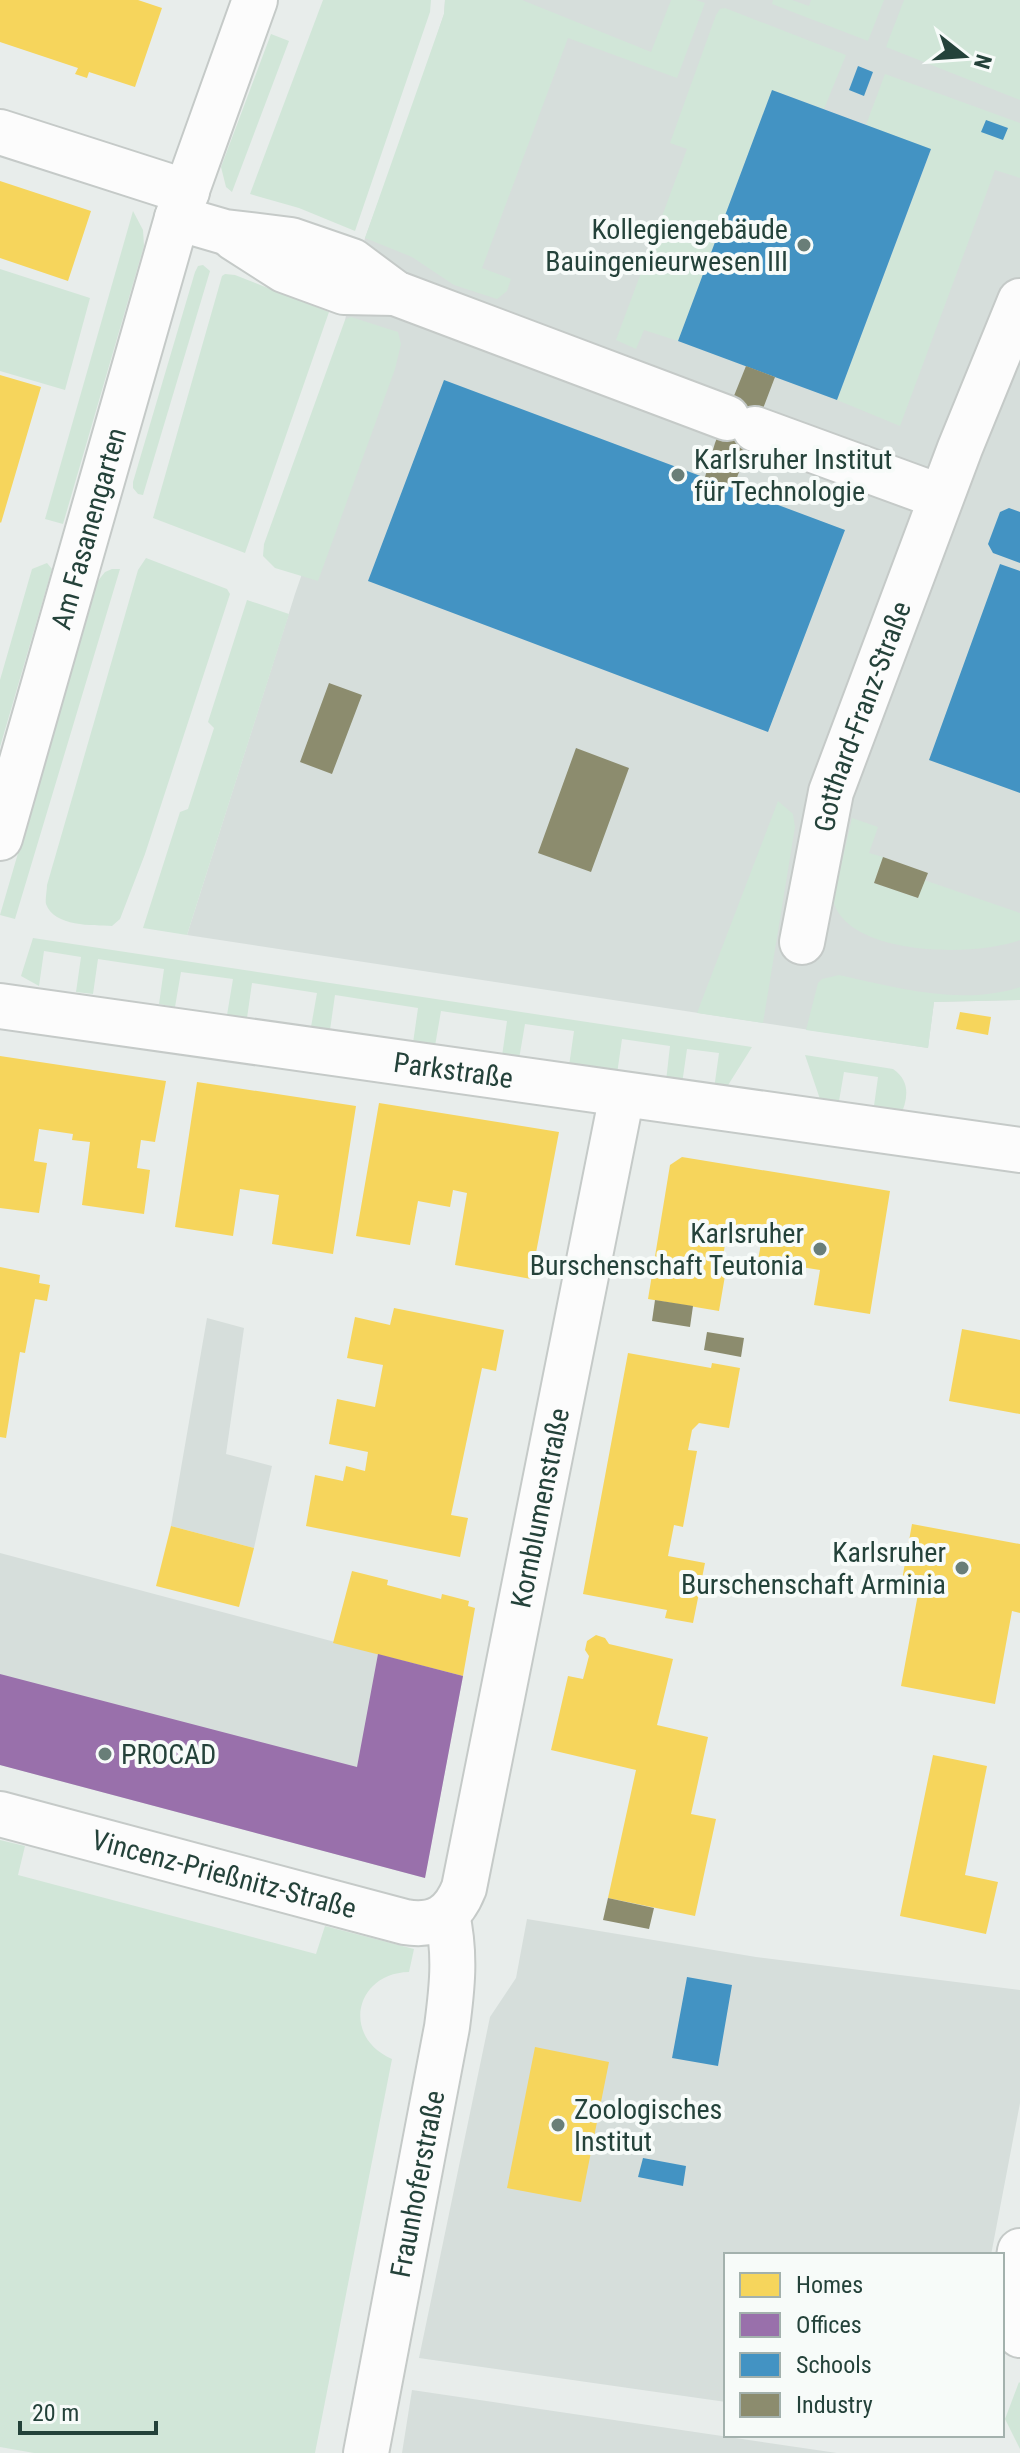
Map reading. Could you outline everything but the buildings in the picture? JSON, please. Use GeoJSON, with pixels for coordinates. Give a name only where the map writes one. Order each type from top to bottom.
{"type":"FeatureCollection","features":[{"type":"Feature","properties":{"kind":"street","name":"Am Fasanengarten"},"geometry":{"type":"LineString","coordinates":[[0,838],[182,205],[255,0]]}},
{"type":"Feature","properties":{"kind":"street"},"geometry":{"type":"LineString","coordinates":[[0,132],[182,205],[284,270],[344,292],[395,293],[941,497]]}},
{"type":"Feature","properties":{"kind":"street","name":"Gotthard-Franz-Straße"},"geometry":{"type":"LineString","coordinates":[[802,942],[831,792],[941,497],[1020,301]]}},
{"type":"Feature","properties":{"kind":"street","name":"Parkstraße"},"geometry":{"type":"LineString","coordinates":[[0,1006],[1020,1150]]}},
{"type":"Feature","properties":{"kind":"street","name":"Kornblumenstraße"},"geometry":{"type":"LineString","coordinates":[[447,1915],[458,1903],[464,1888],[622,1095]]}},
{"type":"Feature","properties":{"kind":"street","name":"Vincenz-Prießnitz-Straße"},"geometry":{"type":"LineString","coordinates":[[0,1814],[405,1922],[419,1925],[447,1915]]}},
{"type":"Feature","properties":{"kind":"street","name":"Fraunhoferstraße"},"geometry":{"type":"LineString","coordinates":[[366,2453],[447,2027],[453,1982],[453,1942],[447,1915]]}},
{"type":"Feature","properties":{"kind":"street"},"geometry":{"type":"LineString","coordinates":[[1020,2251],[1014,2285],[1014,2315],[1020,2335]]}},
{"type":"Feature","properties":{"kind":"shaded area","name":"Karlsruher Institut für Technologie"},"geometry":{"type":"Polygon","coordinates":[[[445,0],[1020,0],[1020,1000],[934,1002],[928,1048],[187,935],[295,594],[378,356],[345,320],[365,238],[414,105],[444,14],[445,0]]]}},
{"type":"Feature","properties":{"kind":"shaded area"},"geometry":{"type":"Polygon","coordinates":[[[207,1318],[244,1328],[226,1454],[272,1466],[254,1548],[171,1526],[207,1318]]]}},
{"type":"Feature","properties":{"kind":"shaded area"},"geometry":{"type":"Polygon","coordinates":[[[0,1553],[463,1676],[425,1878],[0,1765],[0,1553]]]}},
{"type":"Feature","properties":{"kind":"shaded area"},"geometry":{"type":"Polygon","coordinates":[[[527,1919],[756,1957],[1020,1990],[1020,2103],[991,2253],[724,2253],[724,2402],[419,2358],[490,2017],[516,1978],[527,1919]]]}},
{"type":"Feature","properties":{"kind":"shaded area"},"geometry":{"type":"Polygon","coordinates":[[[412,2390],[837,2453],[402,2453],[412,2390]]]}},
{"type":"Feature","properties":{"kind":"green space"},"geometry":{"type":"Polygon","coordinates":[[[323,0],[431,0],[430,12],[355,231],[299,208],[250,194],[323,0]]]}},
{"type":"Feature","properties":{"kind":"green space"},"geometry":{"type":"Polygon","coordinates":[[[445,0],[522,0],[651,52],[671,0],[705,3],[677,78],[568,38],[482,268],[511,279],[507,291],[497,299],[454,285],[412,257],[365,238],[444,14],[445,0]]]}},
{"type":"Feature","properties":{"kind":"green space"},"geometry":{"type":"Polygon","coordinates":[[[773,0],[792,0],[809,6],[811,0],[884,0],[868,41],[772,4],[773,0]]]}},
{"type":"Feature","properties":{"kind":"green space"},"geometry":{"type":"Polygon","coordinates":[[[904,0],[1020,0],[1020,100],[886,47],[904,0]]]}},
{"type":"Feature","properties":{"kind":"green space"},"geometry":{"type":"Polygon","coordinates":[[[725,8],[846,55],[824,109],[772,90],[678,341],[644,330],[636,349],[616,340],[687,149],[670,143],[716,15],[725,8]]]}},
{"type":"Feature","properties":{"kind":"green space"},"geometry":{"type":"Polygon","coordinates":[[[271,34],[289,41],[232,192],[226,187],[221,167],[271,34]]]}},
{"type":"Feature","properties":{"kind":"green space"},"geometry":{"type":"Polygon","coordinates":[[[885,74],[1020,123],[1020,178],[995,170],[900,426],[837,400],[931,150],[866,125],[885,74]]]}},
{"type":"Feature","properties":{"kind":"green space"},"geometry":{"type":"Polygon","coordinates":[[[133,211],[143,230],[144,246],[63,524],[45,519],[133,211]]]}},
{"type":"Feature","properties":{"kind":"green space"},"geometry":{"type":"Polygon","coordinates":[[[203,265],[210,271],[143,495],[138,494],[133,482],[195,272],[198,266],[203,265]]]}},
{"type":"Feature","properties":{"kind":"green space"},"geometry":{"type":"Polygon","coordinates":[[[0,269],[90,298],[65,390],[0,371],[0,269]]]}},
{"type":"Feature","properties":{"kind":"green space"},"geometry":{"type":"Polygon","coordinates":[[[225,274],[235,275],[329,312],[245,553],[153,518],[225,274]]]}},
{"type":"Feature","properties":{"kind":"green space"},"geometry":{"type":"Polygon","coordinates":[[[351,317],[398,332],[401,344],[395,369],[318,581],[275,568],[263,556],[264,544],[345,320],[351,317]]]}},
{"type":"Feature","properties":{"kind":"green space"},"geometry":{"type":"Polygon","coordinates":[[[146,558],[227,589],[230,594],[145,854],[120,919],[112,926],[85,925],[65,921],[50,912],[46,904],[47,885],[138,570],[146,558]]]}},
{"type":"Feature","properties":{"kind":"green space"},"geometry":{"type":"Polygon","coordinates":[[[47,563],[52,569],[0,747],[0,680],[32,569],[47,563]]]}},
{"type":"Feature","properties":{"kind":"green space"},"geometry":{"type":"Polygon","coordinates":[[[112,569],[120,569],[15,919],[0,915],[97,582],[112,569]]]}},
{"type":"Feature","properties":{"kind":"green space"},"geometry":{"type":"Polygon","coordinates":[[[247,600],[289,614],[187,935],[143,928],[180,812],[188,809],[214,728],[208,722],[247,600]]]}},
{"type":"Feature","properties":{"kind":"green space"},"geometry":{"type":"Polygon","coordinates":[[[778,801],[793,814],[795,827],[763,1023],[697,1013],[778,801]]]}},
{"type":"Feature","properties":{"kind":"green space"},"geometry":{"type":"Polygon","coordinates":[[[852,818],[878,827],[869,853],[883,857],[874,883],[918,898],[924,880],[1020,913],[1020,940],[1000,946],[945,950],[915,948],[862,933],[843,919],[833,900],[852,818]]]}},
{"type":"Feature","properties":{"kind":"green space"},"geometry":{"type":"Polygon","coordinates":[[[33,938],[752,1047],[725,1090],[714,1089],[719,1053],[687,1049],[682,1084],[666,1081],[670,1046],[622,1039],[617,1074],[569,1066],[574,1031],[525,1024],[519,1059],[502,1056],[507,1021],[441,1011],[435,1046],[413,1043],[418,1008],[335,995],[330,1030],[311,1027],[317,993],[252,983],[247,1018],[227,1015],[233,979],[181,972],[175,1007],[159,1004],[164,969],[98,959],[93,994],[76,992],[81,957],[44,951],[39,986],[21,976],[33,938]]]}},
{"type":"Feature","properties":{"kind":"green space"},"geometry":{"type":"Polygon","coordinates":[[[839,975],[907,990],[952,995],[975,995],[1020,987],[1020,1000],[934,1002],[928,1048],[806,1030],[818,983],[839,975]]]}},
{"type":"Feature","properties":{"kind":"green space"},"geometry":{"type":"Polygon","coordinates":[[[805,1055],[893,1069],[903,1079],[906,1091],[900,1117],[873,1113],[878,1077],[844,1072],[838,1107],[822,1105],[805,1055]]]}},
{"type":"Feature","properties":{"kind":"green space"},"geometry":{"type":"Polygon","coordinates":[[[0,1840],[25,1846],[18,1875],[316,1954],[325,1926],[414,1949],[409,1972],[391,1975],[376,1983],[366,1994],[361,2008],[361,2022],[366,2036],[376,2049],[392,2059],[315,2453],[34,2453],[0,2447],[0,1840]]]}},
{"type":"Feature","properties":{"kind":"green space"},"geometry":{"type":"Polygon","coordinates":[[[1020,2383],[1020,2449],[1005,2419],[1020,2383]]]}},
{"type":"Feature","properties":{"kind":"place","name":"Kollegiengebäude Bauingenieurwesen III"},"geometry":{"type":"Point","coordinates":[804,245]}},
{"type":"Feature","properties":{"kind":"place","name":"Karlsruher Institut für Technologie"},"geometry":{"type":"Point","coordinates":[678,475]}},
{"type":"Feature","properties":{"kind":"place","name":"Karlsruher Burschenschaft Teutonia"},"geometry":{"type":"Point","coordinates":[820,1249]}},
{"type":"Feature","properties":{"kind":"place","name":"Karlsruher Burschenschaft Arminia"},"geometry":{"type":"Point","coordinates":[962,1568]}},
{"type":"Feature","properties":{"kind":"place","name":"PROCAD"},"geometry":{"type":"Point","coordinates":[105,1754]}},
{"type":"Feature","properties":{"kind":"place","name":"Zoologisches Institut"},"geometry":{"type":"Point","coordinates":[558,2125]}}]}
